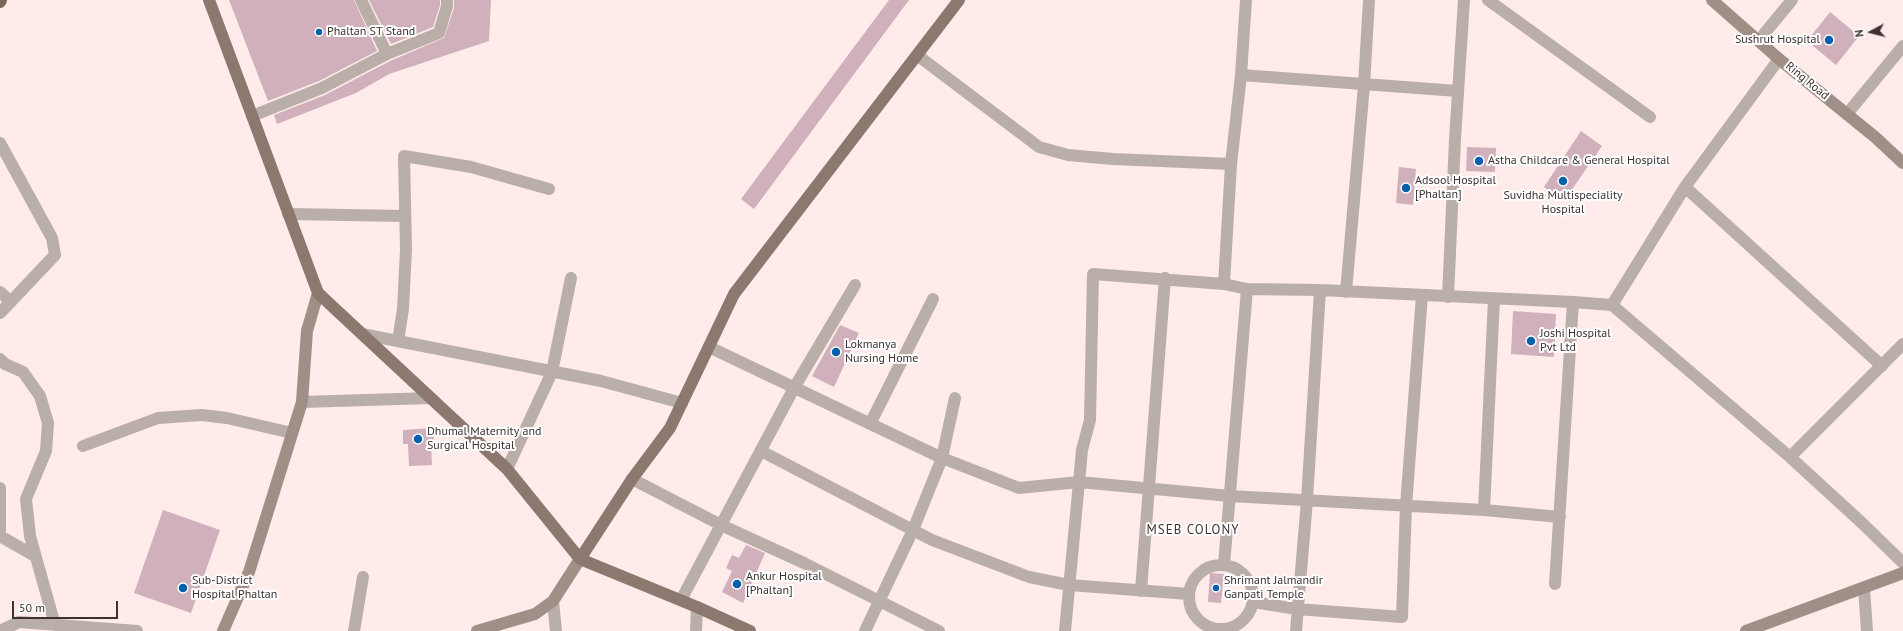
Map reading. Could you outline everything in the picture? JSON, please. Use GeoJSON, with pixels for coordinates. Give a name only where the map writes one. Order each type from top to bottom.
{"type":"FeatureCollection","features":[{"type":"Feature","properties":{"kind":"main road"},"geometry":{"type":"LineString","coordinates":[[209,0],[318,293],[507,469],[580,559],[681,600],[750,631]]}},
{"type":"Feature","properties":{"kind":"main road"},"geometry":{"type":"LineString","coordinates":[[580,559],[632,480],[670,428],[734,294],[959,0]]}},
{"type":"Feature","properties":{"kind":"street"},"geometry":{"type":"LineString","coordinates":[[361,0],[387,54]]}},
{"type":"Feature","properties":{"kind":"street"},"geometry":{"type":"LineString","coordinates":[[252,116],[322,88],[387,54],[439,33],[447,6],[447,0]]}},
{"type":"Feature","properties":{"kind":"street"},"geometry":{"type":"LineString","coordinates":[[1224,284],[1231,164],[1241,75],[1246,0]]}},
{"type":"Feature","properties":{"kind":"street"},"geometry":{"type":"LineString","coordinates":[[1346,292],[1364,85],[1369,0]]}},
{"type":"Feature","properties":{"kind":"street"},"geometry":{"type":"LineString","coordinates":[[1448,297],[1464,0]]}},
{"type":"Feature","properties":{"kind":"street"},"geometry":{"type":"LineString","coordinates":[[1488,0],[1650,117]]}},
{"type":"Feature","properties":{"kind":"street","name":"Ring Road"},"geometry":{"type":"LineString","coordinates":[[1712,0],[1903,163]]}},
{"type":"Feature","properties":{"kind":"street"},"geometry":{"type":"LineString","coordinates":[[1759,40],[1792,0]]}},
{"type":"Feature","properties":{"kind":"street"},"geometry":{"type":"LineString","coordinates":[[1847,114],[1903,46]]}},
{"type":"Feature","properties":{"kind":"street"},"geometry":{"type":"LineString","coordinates":[[917,55],[1039,146],[1068,155],[1113,159],[1231,164]]}},
{"type":"Feature","properties":{"kind":"street"},"geometry":{"type":"LineString","coordinates":[[1612,305],[1685,187],[1780,59]]}},
{"type":"Feature","properties":{"kind":"street"},"geometry":{"type":"LineString","coordinates":[[1241,75],[1458,91]]}},
{"type":"Feature","properties":{"kind":"street"},"geometry":{"type":"LineString","coordinates":[[0,143],[52,238],[55,255],[0,313]]}},
{"type":"Feature","properties":{"kind":"street"},"geometry":{"type":"LineString","coordinates":[[398,341],[403,309],[406,249],[404,156],[471,167],[549,189]]}},
{"type":"Feature","properties":{"kind":"street"},"geometry":{"type":"LineString","coordinates":[[1685,187],[1882,366]]}},
{"type":"Feature","properties":{"kind":"street"},"geometry":{"type":"LineString","coordinates":[[288,214],[405,216]]}},
{"type":"Feature","properties":{"kind":"street"},"geometry":{"type":"LineString","coordinates":[[1065,631],[1082,450],[1090,420],[1093,274],[1165,278],[1224,284],[1247,289],[1320,290],[1612,305],[1790,457],[1862,522],[1903,563]]}},
{"type":"Feature","properties":{"kind":"street"},"geometry":{"type":"LineString","coordinates":[[507,469],[552,372],[572,278]]}},
{"type":"Feature","properties":{"kind":"street"},"geometry":{"type":"LineString","coordinates":[[1141,591],[1165,278]]}},
{"type":"Feature","properties":{"kind":"street"},"geometry":{"type":"LineString","coordinates":[[681,600],[794,388],[855,285]]}},
{"type":"Feature","properties":{"kind":"street"},"geometry":{"type":"LineString","coordinates":[[1224,566],[1247,289]]}},
{"type":"Feature","properties":{"kind":"street"},"geometry":{"type":"LineString","coordinates":[[1296,631],[1307,500],[1320,290]]}},
{"type":"Feature","properties":{"kind":"street"},"geometry":{"type":"LineString","coordinates":[[0,292],[11,302]]}},
{"type":"Feature","properties":{"kind":"street"},"geometry":{"type":"LineString","coordinates":[[223,631],[249,572],[302,402],[307,331],[318,293]]}},
{"type":"Feature","properties":{"kind":"street"},"geometry":{"type":"LineString","coordinates":[[1252,602],[1297,609],[1402,617],[1406,506],[1422,295]]}},
{"type":"Feature","properties":{"kind":"street"},"geometry":{"type":"LineString","coordinates":[[870,424],[933,299]]}},
{"type":"Feature","properties":{"kind":"street"},"geometry":{"type":"LineString","coordinates":[[1484,510],[1494,299]]}},
{"type":"Feature","properties":{"kind":"street"},"geometry":{"type":"LineString","coordinates":[[1555,584],[1574,302]]}},
{"type":"Feature","properties":{"kind":"street"},"geometry":{"type":"LineString","coordinates":[[362,334],[600,381],[682,404]]}},
{"type":"Feature","properties":{"kind":"street"},"geometry":{"type":"LineString","coordinates":[[1790,457],[1903,344]]}},
{"type":"Feature","properties":{"kind":"street"},"geometry":{"type":"LineString","coordinates":[[709,347],[942,458],[1019,488],[1079,482],[1230,496],[1484,510],[1560,517]]}},
{"type":"Feature","properties":{"kind":"street"},"geometry":{"type":"LineString","coordinates":[[0,359],[5,364],[23,372],[40,396],[48,423],[46,451],[26,499],[30,536],[49,627]]}},
{"type":"Feature","properties":{"kind":"street"},"geometry":{"type":"LineString","coordinates":[[302,402],[431,398]]}},
{"type":"Feature","properties":{"kind":"street"},"geometry":{"type":"LineString","coordinates":[[865,631],[878,600],[913,530],[942,458],[954,398]]}},
{"type":"Feature","properties":{"kind":"street"},"geometry":{"type":"LineString","coordinates":[[83,446],[158,418],[208,416],[227,418],[292,433]]}},
{"type":"Feature","properties":{"kind":"street"},"geometry":{"type":"LineString","coordinates":[[761,451],[932,540],[1029,577],[1070,585],[1189,594]]}},
{"type":"Feature","properties":{"kind":"street"},"geometry":{"type":"LineString","coordinates":[[632,480],[721,525],[804,563],[939,631]]}},
{"type":"Feature","properties":{"kind":"street"},"geometry":{"type":"LineString","coordinates":[[0,488],[0,531]]}},
{"type":"Feature","properties":{"kind":"street"},"geometry":{"type":"LineString","coordinates":[[0,536],[35,556]]}},
{"type":"Feature","properties":{"kind":"street"},"geometry":{"type":"LineString","coordinates":[[476,631],[535,614],[553,601],[580,559]]}},
{"type":"Feature","properties":{"kind":"street"},"geometry":{"type":"LineString","coordinates":[[1216,566],[1224,566],[1234,568],[1249,582],[1252,592],[1252,602],[1249,612],[1243,620],[1234,627],[1224,630],[1215,629],[1206,626],[1198,620],[1192,612],[1189,594],[1191,585],[1201,572],[1216,566]]}},
{"type":"Feature","properties":{"kind":"street"},"geometry":{"type":"LineString","coordinates":[[1746,631],[1903,573]]}},
{"type":"Feature","properties":{"kind":"street"},"geometry":{"type":"LineString","coordinates":[[354,631],[363,577]]}},
{"type":"Feature","properties":{"kind":"street"},"geometry":{"type":"LineString","coordinates":[[1864,588],[1867,631]]}},
{"type":"Feature","properties":{"kind":"street"},"geometry":{"type":"LineString","coordinates":[[553,601],[556,631]]}},
{"type":"Feature","properties":{"kind":"street"},"geometry":{"type":"LineString","coordinates":[[696,631],[697,607]]}},
{"type":"Feature","properties":{"kind":"street"},"geometry":{"type":"LineString","coordinates":[[0,620],[49,627],[137,631]]}},
{"type":"Feature","properties":{"kind":"street"},"geometry":{"type":"LineString","coordinates":[[0,631],[19,622]]}},
{"type":"Feature","properties":{"kind":"building"},"geometry":{"type":"Polygon","coordinates":[[[229,0],[354,0],[377,51],[319,81],[268,101],[229,0]]]}},
{"type":"Feature","properties":{"kind":"building"},"geometry":{"type":"Polygon","coordinates":[[[369,0],[440,0],[440,5],[433,27],[391,44],[369,0]]]}},
{"type":"Feature","properties":{"kind":"building"},"geometry":{"type":"Polygon","coordinates":[[[454,0],[491,0],[489,41],[389,74],[356,93],[277,124],[274,115],[325,95],[390,61],[444,38],[454,8],[454,0]]]}},
{"type":"Feature","properties":{"kind":"building"},"geometry":{"type":"Polygon","coordinates":[[[889,0],[909,0],[754,209],[741,199],[889,0]]]}},
{"type":"Feature","properties":{"kind":"building"},"geometry":{"type":"Polygon","coordinates":[[[1830,12],[1859,36],[1836,65],[1807,41],[1830,12]]]}},
{"type":"Feature","properties":{"kind":"building"},"geometry":{"type":"Polygon","coordinates":[[[1581,131],[1602,146],[1564,201],[1544,187],[1581,131]]]}},
{"type":"Feature","properties":{"kind":"building"},"geometry":{"type":"Polygon","coordinates":[[[1467,147],[1496,148],[1495,172],[1466,171],[1467,147]]]}},
{"type":"Feature","properties":{"kind":"building"},"geometry":{"type":"Polygon","coordinates":[[[1399,167],[1416,169],[1413,205],[1396,203],[1399,167]]]}},
{"type":"Feature","properties":{"kind":"building"},"geometry":{"type":"Polygon","coordinates":[[[1513,311],[1556,314],[1554,357],[1511,354],[1513,311]]]}},
{"type":"Feature","properties":{"kind":"building"},"geometry":{"type":"Polygon","coordinates":[[[840,325],[859,333],[834,387],[812,376],[840,325]]]}},
{"type":"Feature","properties":{"kind":"building"},"geometry":{"type":"Polygon","coordinates":[[[433,428],[434,444],[431,444],[432,465],[409,466],[408,444],[403,444],[403,430],[433,428]]]}},
{"type":"Feature","properties":{"kind":"building"},"geometry":{"type":"Polygon","coordinates":[[[163,510],[220,530],[191,613],[134,593],[163,510]]]}},
{"type":"Feature","properties":{"kind":"building"},"geometry":{"type":"Polygon","coordinates":[[[746,545],[765,553],[743,603],[722,592],[732,571],[726,568],[732,555],[739,558],[746,545]]]}},
{"type":"Feature","properties":{"kind":"building","name":"Shrimant Jalmandir Ganpati Temple"},"geometry":{"type":"Polygon","coordinates":[[[1210,573],[1224,574],[1221,603],[1208,602],[1210,573]]]}},
{"type":"Feature","properties":{"kind":"place","name":"Phaltan ST Stand"},"geometry":{"type":"Point","coordinates":[319,32]}},
{"type":"Feature","properties":{"kind":"place","name":"Sushrut Hospital"},"geometry":{"type":"Point","coordinates":[1829,40]}},
{"type":"Feature","properties":{"kind":"place","name":"Astha Childcare & General Hospital"},"geometry":{"type":"Point","coordinates":[1479,161]}},
{"type":"Feature","properties":{"kind":"place","name":"Suvidha Multispeciality Hospital"},"geometry":{"type":"Point","coordinates":[1563,181]}},
{"type":"Feature","properties":{"kind":"place","name":"Adsool Hospital [Phaltan]"},"geometry":{"type":"Point","coordinates":[1406,188]}},
{"type":"Feature","properties":{"kind":"place","name":"Joshi Hospital Pvt Ltd"},"geometry":{"type":"Point","coordinates":[1531,341]}},
{"type":"Feature","properties":{"kind":"place","name":"Lokmanya Nursing Home"},"geometry":{"type":"Point","coordinates":[836,352]}},
{"type":"Feature","properties":{"kind":"place","name":"Dhumal Maternity and Surgical Hospital"},"geometry":{"type":"Point","coordinates":[418,439]}},
{"type":"Feature","properties":{"kind":"place","name":"Ankur Hospital [Phaltan]"},"geometry":{"type":"Point","coordinates":[737,584]}},
{"type":"Feature","properties":{"kind":"place","name":"Sub-District Hospital Phaltan"},"geometry":{"type":"Point","coordinates":[183,588]}},
{"type":"Feature","properties":{"kind":"place","name":"Shrimant Jalmandir Ganpati Temple"},"geometry":{"type":"Point","coordinates":[1216,588]}},
{"type":"Feature","properties":{"kind":"district","name":"MSEB COLONY"},"geometry":{"type":"Point","coordinates":[1193,530]}}]}
